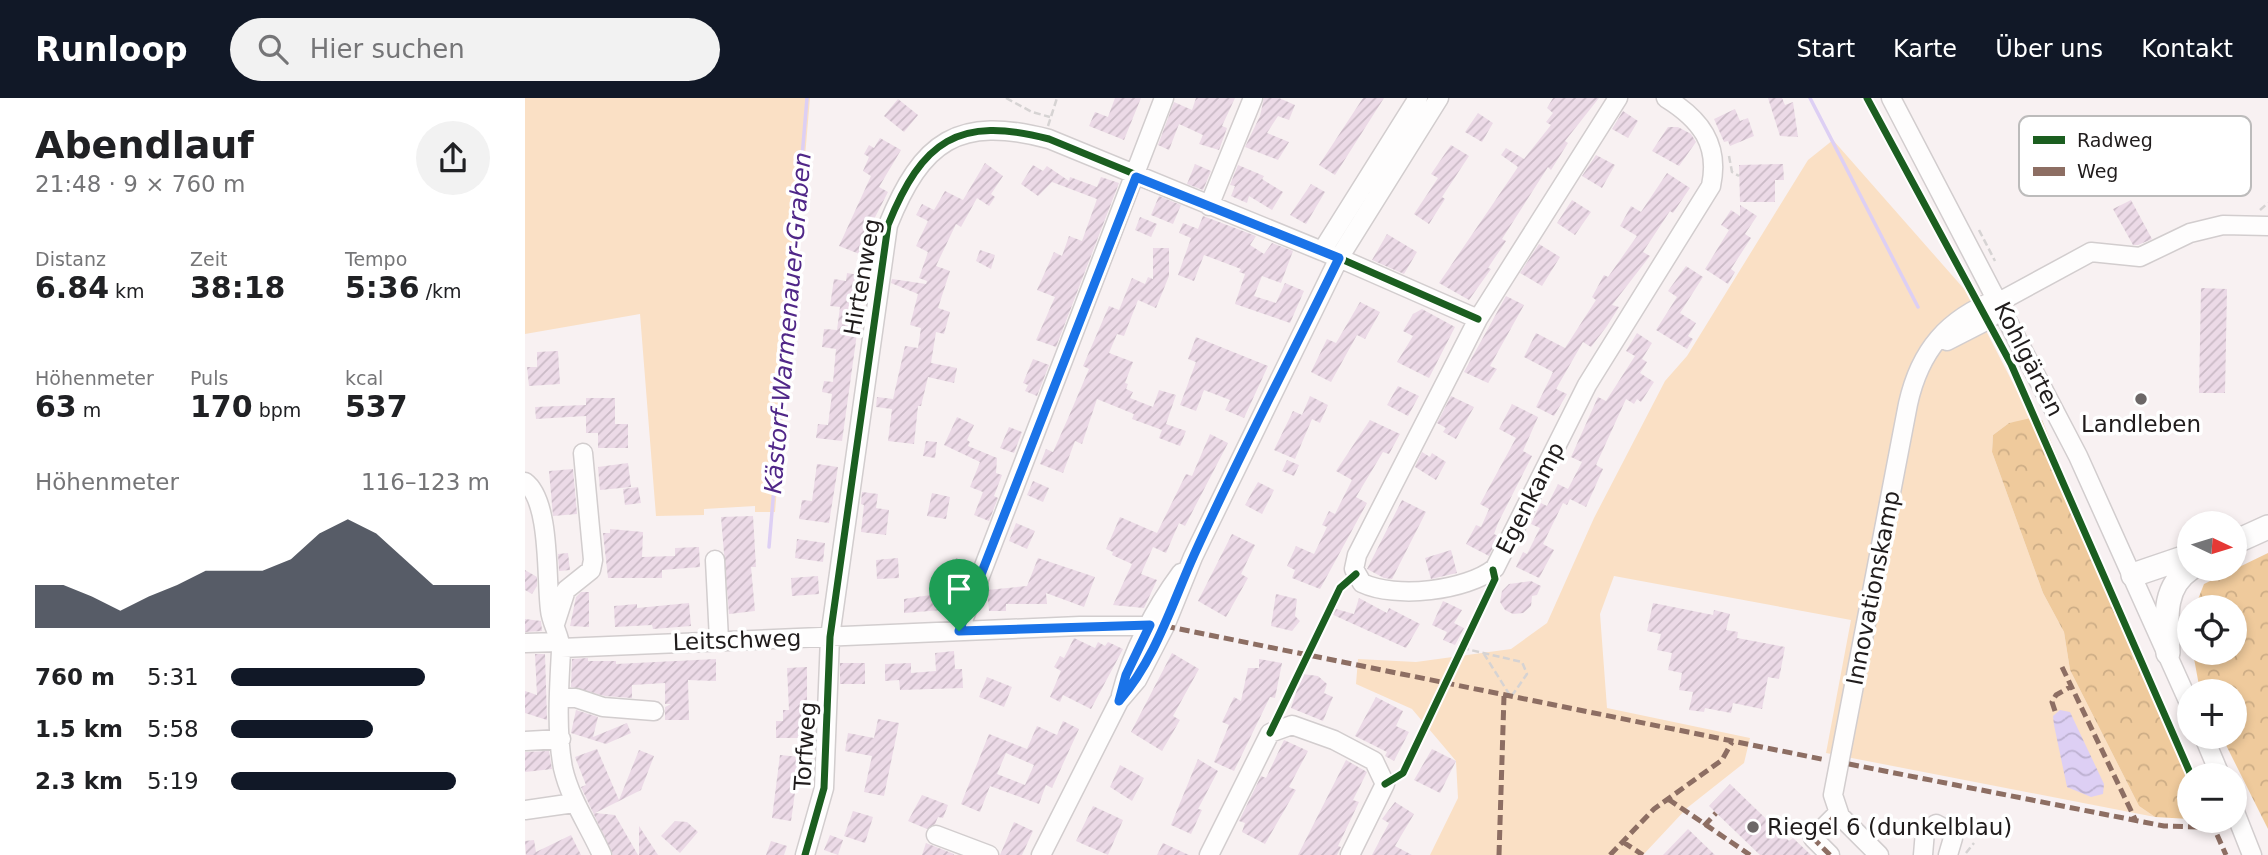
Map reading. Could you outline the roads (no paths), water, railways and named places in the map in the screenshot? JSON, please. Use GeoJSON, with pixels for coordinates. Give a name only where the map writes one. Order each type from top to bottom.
{"type":"FeatureCollection","features":[{"type":"Feature","properties":{"kind":"main road"},"geometry":{"type":"LineString","coordinates":[[2247,537],[2268,527]]}},
{"type":"Feature","properties":{"kind":"main road"},"geometry":{"type":"LineString","coordinates":[[2134,579],[2177,569]]}},
{"type":"Feature","properties":{"kind":"main road"},"geometry":{"type":"LineString","coordinates":[[2168,653],[2166,610],[2177,581]]}},
{"type":"Feature","properties":{"kind":"street"},"geometry":{"type":"LineString","coordinates":[[959,631],[1136,177],[1164,98]]}},
{"type":"Feature","properties":{"kind":"street"},"geometry":{"type":"LineString","coordinates":[[1209,206],[1253,98]]}},
{"type":"Feature","properties":{"kind":"street"},"geometry":{"type":"LineString","coordinates":[[1322,251],[1418,98]]}},
{"type":"Feature","properties":{"kind":"street"},"geometry":{"type":"LineString","coordinates":[[1041,855],[1119,701],[1126,675],[1158,625],[1167,592],[1193,557],[1339,258],[1440,98]]}},
{"type":"Feature","properties":{"kind":"street","name":"Egenkamp"},"geometry":{"type":"LineString","coordinates":[[1618,98],[1478,319],[1357,555],[1356,574],[1367,585],[1389,590],[1425,592],[1483,575],[1495,568],[1587,385],[1711,186],[1713,157],[1704,129],[1692,115],[1665,98]]}},
{"type":"Feature","properties":{"kind":"street","name":"Kohlgärten"},"geometry":{"type":"LineString","coordinates":[[1891,98],[2078,456],[2179,679]]}},
{"type":"Feature","properties":{"kind":"street","name":"Hirtenweg"},"geometry":{"type":"LineString","coordinates":[[831,637],[888,225],[900,194],[915,167],[937,148],[966,133],[999,130],[1049,139],[1136,177],[1339,258]]}},
{"type":"Feature","properties":{"kind":"street","name":"Innovationskamp"},"geometry":{"type":"LineString","coordinates":[[1838,813],[1833,795],[1837,762],[1908,404],[1921,364],[1945,330],[1980,306],[2000,303],[2091,251],[2140,257],[2190,233],[2223,225],[2268,226]]}},
{"type":"Feature","properties":{"kind":"street"},"geometry":{"type":"LineString","coordinates":[[1339,258],[1478,319]]}},
{"type":"Feature","properties":{"kind":"street"},"geometry":{"type":"LineString","coordinates":[[583,453],[593,560],[590,570],[566,590],[558,638],[559,698],[563,767],[575,803],[602,855]]}},
{"type":"Feature","properties":{"kind":"street"},"geometry":{"type":"LineString","coordinates":[[525,482],[532,487],[543,519],[550,614],[558,638]]}},
{"type":"Feature","properties":{"kind":"street"},"geometry":{"type":"LineString","coordinates":[[715,560],[719,640]]}},
{"type":"Feature","properties":{"kind":"street","name":"Leitschweg"},"geometry":{"type":"LineString","coordinates":[[525,643],[558,638],[719,640],[1158,625]]}},
{"type":"Feature","properties":{"kind":"street","name":"Torfweg"},"geometry":{"type":"LineString","coordinates":[[805,855],[824,788],[831,637]]}},
{"type":"Feature","properties":{"kind":"street"},"geometry":{"type":"LineString","coordinates":[[559,698],[576,698],[603,707],[654,712]]}},
{"type":"Feature","properties":{"kind":"street"},"geometry":{"type":"LineString","coordinates":[[1209,855],[1270,733],[1292,726],[1334,740],[1374,761],[1385,784],[1350,855]]}},
{"type":"Feature","properties":{"kind":"street"},"geometry":{"type":"LineString","coordinates":[[525,741],[561,739]]}},
{"type":"Feature","properties":{"kind":"street"},"geometry":{"type":"LineString","coordinates":[[525,810],[575,803]]}},
{"type":"Feature","properties":{"kind":"street"},"geometry":{"type":"LineString","coordinates":[[1831,855],[1813,838],[1838,813],[1879,855]]}},
{"type":"Feature","properties":{"kind":"street"},"geometry":{"type":"LineString","coordinates":[[1923,855],[1925,831],[1936,824],[1951,832],[1953,838],[1948,855]]}},
{"type":"Feature","properties":{"kind":"street"},"geometry":{"type":"LineString","coordinates":[[2243,833],[2252,855]]}},
{"type":"Feature","properties":{"kind":"street"},"geometry":{"type":"LineString","coordinates":[[936,835],[989,855]]}},
{"type":"Feature","properties":{"kind":"water"},"geometry":{"type":"Polygon","coordinates":[[[2060,710],[2070,712],[2104,784],[2103,794],[2091,797],[2067,787],[2053,716],[2060,710]]]}},
{"type":"Feature","properties":{"kind":"waterway","name":"Kästorf-Warmenauer-Graben"},"geometry":{"type":"LineString","coordinates":[[769,547],[807,98]]}},
{"type":"Feature","properties":{"kind":"waterway"},"geometry":{"type":"LineString","coordinates":[[1810,98],[1918,307]]}},
{"type":"Feature","properties":{"kind":"place","name":"Landleben"},"geometry":{"type":"Point","coordinates":[2141,399]}},
{"type":"Feature","properties":{"kind":"place","name":"Riegel 6 (dunkelblau)"},"geometry":{"type":"Point","coordinates":[1753,827]}}]}
